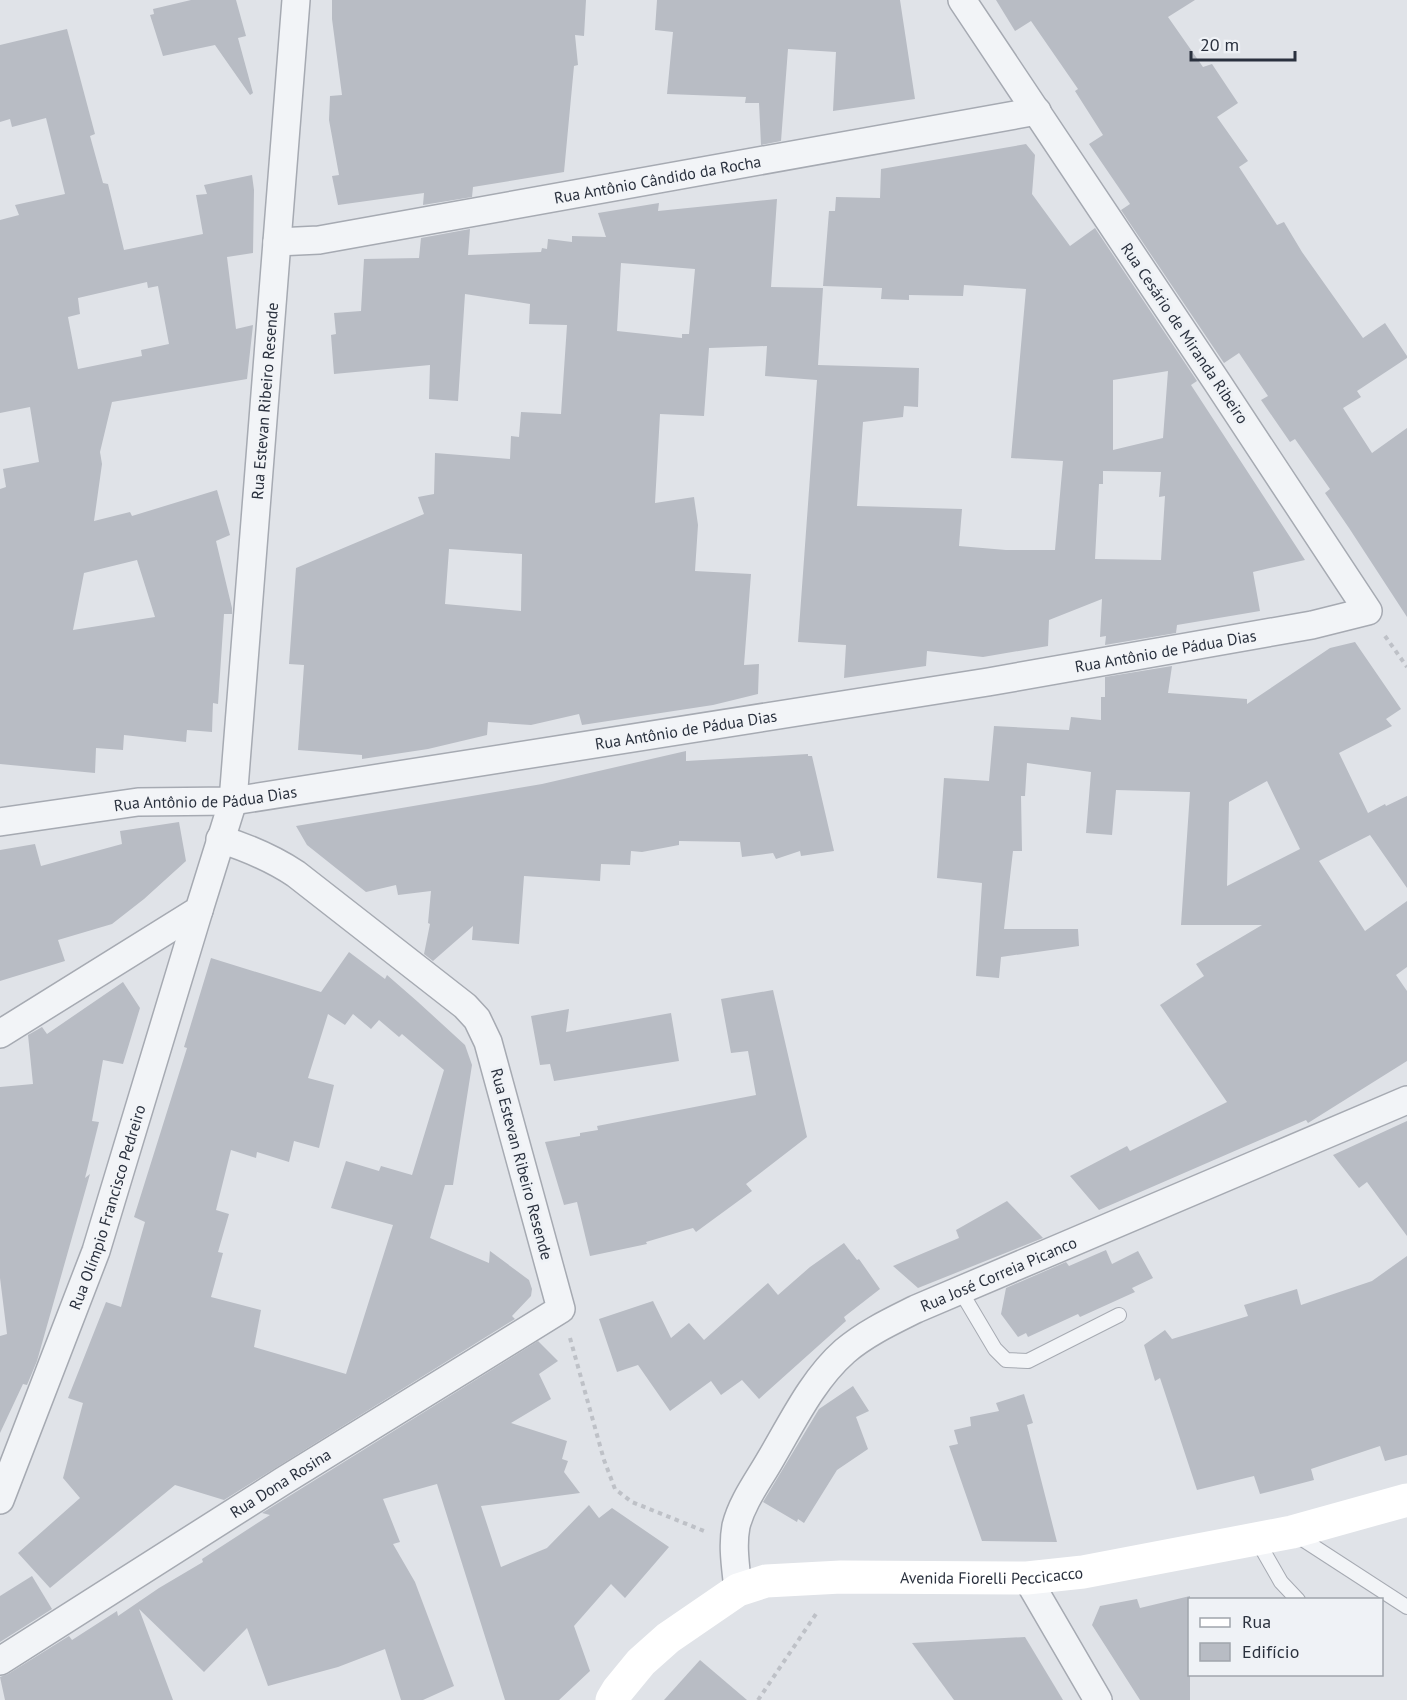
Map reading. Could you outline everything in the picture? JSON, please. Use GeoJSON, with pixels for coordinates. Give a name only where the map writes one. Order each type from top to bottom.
{"type":"FeatureCollection","features":[{"type":"Feature","properties":{"kind":"main road","name":"Avenida Fiorelli Peccicacco"},"geometry":{"type":"LineString","coordinates":[[612,1700],[641,1662],[668,1638],[738,1590],[766,1581],[841,1577],[1027,1578],[1083,1572],[1292,1532],[1407,1500]]}},
{"type":"Feature","properties":{"kind":"street","name":"Rua Estevan Ribeiro Resende"},"geometry":{"type":"LineString","coordinates":[[296,0],[233,801],[220,839],[276,861],[296,874],[465,1006],[477,1019],[488,1042],[561,1309]]}},
{"type":"Feature","properties":{"kind":"street","name":"Rua Cesário de Miranda Ribeiro"},"geometry":{"type":"LineString","coordinates":[[962,0],[1368,611]]}},
{"type":"Feature","properties":{"kind":"street","name":"Rua Antônio Cândido da Rocha"},"geometry":{"type":"LineString","coordinates":[[277,242],[328,238],[1037,111]]}},
{"type":"Feature","properties":{"kind":"street","name":"Rua Antônio de Pádua Dias"},"geometry":{"type":"LineString","coordinates":[[0,822],[138,802],[233,801],[988,682],[1312,625],[1368,611]]}},
{"type":"Feature","properties":{"kind":"street","name":"Rua Olímpio Francisco Pedreiro"},"geometry":{"type":"LineString","coordinates":[[0,1500],[96,1251],[220,839]]}},
{"type":"Feature","properties":{"kind":"street"},"geometry":{"type":"LineString","coordinates":[[0,1034],[200,910]]}},
{"type":"Feature","properties":{"kind":"street","name":"Rua José Correia Picanco"},"geometry":{"type":"LineString","coordinates":[[738,1590],[733,1542],[737,1522],[747,1499],[824,1373],[845,1351],[868,1334],[916,1309],[1407,1100]]}},
{"type":"Feature","properties":{"kind":"street","name":"Rua Dona Rosina"},"geometry":{"type":"LineString","coordinates":[[0,1661],[561,1309]]}},
{"type":"Feature","properties":{"kind":"street"},"geometry":{"type":"LineString","coordinates":[[1027,1578],[1098,1700]]}},
{"type":"Feature","properties":{"kind":"lane"},"geometry":{"type":"LineString","coordinates":[[960,1290],[995,1349],[1006,1360],[1028,1361],[1119,1315]]}},
{"type":"Feature","properties":{"kind":"lane"},"geometry":{"type":"LineString","coordinates":[[1292,1532],[1407,1607]]}},
{"type":"Feature","properties":{"kind":"lane"},"geometry":{"type":"LineString","coordinates":[[1256,1539],[1281,1581],[1297,1598]]}},
{"type":"Feature","properties":{"kind":"path"},"geometry":{"type":"LineString","coordinates":[[1368,611],[1407,667]]}},
{"type":"Feature","properties":{"kind":"path"},"geometry":{"type":"LineString","coordinates":[[561,1309],[604,1460],[615,1489],[632,1502],[733,1542]]}},
{"type":"Feature","properties":{"kind":"path"},"geometry":{"type":"LineString","coordinates":[[758,1700],[841,1577]]}},
{"type":"Feature","properties":{"kind":"building"},"geometry":{"type":"Polygon","coordinates":[[[191,0],[236,0],[246,36],[238,38],[253,93],[250,95],[215,45],[163,56],[150,15],[154,14],[153,9],[191,0]]]}},
{"type":"Feature","properties":{"kind":"building"},"geometry":{"type":"Polygon","coordinates":[[[332,0],[586,0],[584,36],[575,35],[578,65],[574,66],[564,172],[473,187],[472,197],[423,205],[424,193],[338,205],[332,176],[339,175],[329,120],[330,96],[342,95],[332,19],[332,0]]]}},
{"type":"Feature","properties":{"kind":"building"},"geometry":{"type":"Polygon","coordinates":[[[657,0],[900,0],[915,99],[833,111],[836,52],[788,49],[781,141],[761,145],[759,103],[745,103],[746,97],[667,94],[673,32],[655,30],[657,0]]]}},
{"type":"Feature","properties":{"kind":"building"},"geometry":{"type":"Polygon","coordinates":[[[996,0],[1195,0],[1168,17],[1203,67],[1212,64],[1238,103],[1217,117],[1248,161],[1239,167],[1277,225],[1284,222],[1302,252],[1363,338],[1385,323],[1407,356],[1357,391],[1361,397],[1343,408],[1372,453],[1407,428],[1407,617],[1325,493],[1330,489],[1295,439],[1290,442],[1261,400],[1268,396],[1239,353],[1224,363],[1121,210],[1130,204],[1089,144],[1103,135],[1075,91],[1078,89],[1031,21],[1015,31],[996,0]]]}},
{"type":"Feature","properties":{"kind":"building"},"geometry":{"type":"Polygon","coordinates":[[[67,29],[95,134],[90,136],[103,183],[108,184],[124,250],[203,234],[196,195],[207,194],[204,185],[252,175],[254,190],[253,253],[227,257],[236,329],[253,325],[247,379],[112,402],[100,452],[102,464],[94,521],[130,512],[132,516],[217,490],[230,535],[216,541],[232,614],[224,614],[218,704],[213,703],[212,732],[187,730],[186,742],[124,735],[123,750],[96,748],[95,773],[0,764],[0,489],[6,487],[3,469],[39,462],[30,407],[0,413],[0,220],[19,215],[15,205],[65,194],[46,118],[12,127],[10,119],[0,122],[0,45],[67,29]],[[147,282],[78,298],[80,314],[68,317],[78,369],[142,356],[141,350],[169,344],[158,286],[148,288],[147,282]],[[137,560],[84,573],[73,630],[155,617],[137,560]]]}},
{"type":"Feature","properties":{"kind":"building"},"geometry":{"type":"Polygon","coordinates":[[[1026,144],[1035,155],[1032,194],[1070,246],[1095,228],[1197,381],[1191,385],[1305,560],[1253,572],[1260,611],[1177,625],[1176,633],[1105,645],[1106,636],[1100,637],[1102,599],[1049,620],[1048,646],[983,657],[927,651],[926,666],[844,678],[846,645],[798,642],[817,380],[765,376],[767,346],[709,348],[704,416],[660,414],[655,503],[694,497],[698,525],[695,571],[751,574],[744,665],[759,664],[758,694],[713,705],[582,725],[579,714],[531,725],[488,722],[487,735],[428,749],[362,759],[362,755],[298,750],[304,665],[289,664],[296,568],[424,514],[418,497],[434,494],[435,453],[510,459],[511,436],[519,437],[521,412],[561,414],[567,325],[529,324],[530,304],[465,294],[458,401],[429,399],[430,365],[334,374],[331,335],[336,334],[334,313],[361,311],[364,259],[419,258],[421,238],[470,229],[468,255],[541,252],[542,248],[547,249],[548,239],[572,242],[572,236],[606,237],[598,213],[659,203],[658,211],[777,199],[771,287],[823,288],[818,365],[919,368],[918,407],[904,406],[903,417],[863,422],[857,506],[962,509],[959,546],[1006,550],[1055,550],[1063,461],[1011,458],[1026,289],[964,285],[963,296],[909,295],[909,300],[881,299],[882,288],[823,286],[829,211],[835,211],[836,197],[880,198],[881,169],[1026,144]],[[621,263],[617,331],[682,338],[682,334],[689,334],[695,269],[621,263]],[[1168,371],[1113,380],[1113,450],[1163,438],[1168,371]],[[1103,471],[1103,484],[1099,484],[1095,559],[1161,560],[1165,496],[1159,497],[1161,472],[1103,471]],[[449,549],[445,604],[521,611],[522,554],[449,549]]]}},
{"type":"Feature","properties":{"kind":"building"},"geometry":{"type":"Polygon","coordinates":[[[1355,642],[1401,709],[1386,719],[1392,726],[1339,753],[1368,813],[1407,796],[1407,888],[1370,835],[1319,861],[1365,931],[1407,901],[1407,967],[1396,975],[1407,991],[1407,1061],[1308,1123],[1306,1120],[1099,1210],[1070,1176],[1127,1146],[1130,1151],[1227,1102],[1160,1005],[1204,976],[1196,964],[1262,925],[1181,925],[1190,792],[1116,790],[1112,835],[1086,833],[1091,772],[1027,763],[1025,796],[1021,796],[1022,851],[1013,851],[1004,929],[1078,929],[1079,946],[1001,957],[999,978],[976,976],[982,883],[937,878],[944,778],[989,781],[994,726],[1069,730],[1071,717],[1101,720],[1101,697],[1105,697],[1105,677],[1172,666],[1168,693],[1247,699],[1247,704],[1330,648],[1355,642]],[[1267,781],[1229,802],[1227,886],[1300,849],[1267,781]]]}},
{"type":"Feature","properties":{"kind":"building"},"geometry":{"type":"Polygon","coordinates":[[[686,751],[686,761],[808,754],[812,756],[834,851],[801,856],[800,851],[776,859],[773,853],[742,857],[740,842],[679,841],[679,845],[642,852],[631,851],[630,865],[601,864],[600,881],[524,876],[519,944],[472,940],[473,926],[433,961],[424,954],[430,924],[428,923],[431,891],[398,895],[396,885],[366,892],[307,845],[296,826],[542,784],[686,751]]]}},
{"type":"Feature","properties":{"kind":"building"},"geometry":{"type":"Polygon","coordinates":[[[179,822],[186,861],[144,899],[112,924],[58,940],[65,961],[0,981],[0,850],[35,844],[41,866],[122,844],[120,831],[179,822]]]}},
{"type":"Feature","properties":{"kind":"building"},"geometry":{"type":"Polygon","coordinates":[[[349,952],[385,979],[387,975],[465,1045],[472,1065],[453,1185],[445,1185],[430,1238],[489,1263],[490,1251],[529,1280],[532,1289],[531,1296],[512,1316],[515,1319],[224,1500],[175,1485],[50,1588],[18,1553],[80,1498],[63,1478],[83,1403],[68,1398],[106,1302],[121,1307],[145,1222],[134,1217],[187,1048],[184,1047],[211,958],[321,992],[349,952]],[[328,1014],[308,1078],[334,1085],[319,1148],[294,1141],[289,1162],[257,1152],[256,1158],[231,1150],[216,1210],[229,1214],[218,1252],[223,1253],[211,1297],[261,1310],[254,1347],[346,1374],[393,1225],[331,1208],[346,1161],[379,1171],[381,1166],[412,1175],[444,1070],[402,1034],[399,1037],[379,1020],[371,1029],[353,1014],[345,1025],[328,1014]]]}},
{"type":"Feature","properties":{"kind":"building"},"geometry":{"type":"Polygon","coordinates":[[[123,982],[140,1008],[123,1064],[103,1060],[92,1121],[99,1122],[85,1178],[90,1174],[37,1361],[27,1385],[23,1384],[0,1433],[0,1336],[7,1334],[0,1278],[0,1087],[33,1084],[28,1035],[42,1027],[47,1034],[123,982]]]}},
{"type":"Feature","properties":{"kind":"building"},"geometry":{"type":"Polygon","coordinates":[[[773,990],[807,1137],[746,1184],[752,1191],[696,1232],[693,1228],[646,1242],[647,1244],[590,1256],[577,1202],[564,1205],[545,1142],[580,1136],[580,1133],[598,1130],[597,1126],[756,1095],[748,1051],[731,1053],[721,999],[773,990]]]}},
{"type":"Feature","properties":{"kind":"building"},"geometry":{"type":"Polygon","coordinates":[[[569,1009],[566,1032],[671,1013],[679,1061],[554,1081],[550,1064],[540,1065],[531,1016],[569,1009]]]}},
{"type":"Feature","properties":{"kind":"building"},"geometry":{"type":"Polygon","coordinates":[[[1407,1121],[1407,1236],[1367,1182],[1359,1188],[1333,1155],[1407,1121]]]}},
{"type":"Feature","properties":{"kind":"building"},"geometry":{"type":"Polygon","coordinates":[[[1007,1201],[1043,1238],[918,1288],[893,1266],[959,1238],[956,1230],[1007,1201]]]}},
{"type":"Feature","properties":{"kind":"building"},"geometry":{"type":"Polygon","coordinates":[[[844,1243],[857,1260],[859,1259],[880,1289],[844,1317],[846,1321],[759,1399],[742,1380],[721,1395],[711,1381],[670,1411],[638,1365],[617,1372],[599,1319],[653,1301],[671,1338],[689,1323],[704,1340],[768,1283],[778,1295],[810,1267],[844,1243]]]}},
{"type":"Feature","properties":{"kind":"building"},"geometry":{"type":"Polygon","coordinates":[[[1106,1250],[1112,1264],[1138,1251],[1153,1278],[1132,1288],[1135,1292],[1080,1317],[1078,1314],[1028,1337],[1026,1333],[1018,1337],[1001,1314],[1006,1288],[1066,1262],[1069,1266],[1106,1250]]]}},
{"type":"Feature","properties":{"kind":"building"},"geometry":{"type":"Polygon","coordinates":[[[1407,1256],[1407,1455],[1385,1461],[1380,1446],[1311,1469],[1314,1480],[1260,1494],[1254,1476],[1197,1490],[1160,1378],[1155,1381],[1144,1345],[1165,1330],[1172,1339],[1248,1316],[1244,1305],[1297,1289],[1301,1305],[1372,1281],[1407,1256]]]}},
{"type":"Feature","properties":{"kind":"building"},"geometry":{"type":"Polygon","coordinates":[[[538,1341],[558,1361],[539,1374],[551,1399],[511,1423],[567,1441],[562,1459],[568,1461],[564,1472],[580,1493],[481,1506],[501,1567],[547,1548],[589,1505],[599,1518],[612,1508],[669,1547],[625,1598],[611,1584],[574,1626],[590,1671],[559,1700],[505,1700],[437,1484],[383,1499],[400,1542],[393,1544],[415,1582],[454,1686],[423,1700],[401,1700],[385,1649],[338,1667],[268,1686],[247,1628],[204,1672],[139,1609],[173,1700],[5,1700],[0,1677],[69,1636],[72,1640],[117,1611],[118,1616],[203,1562],[202,1559],[270,1515],[262,1513],[538,1341]]]}},
{"type":"Feature","properties":{"kind":"building"},"geometry":{"type":"Polygon","coordinates":[[[853,1386],[869,1411],[856,1417],[868,1449],[837,1470],[804,1523],[798,1519],[797,1522],[763,1502],[819,1409],[853,1386]]]}},
{"type":"Feature","properties":{"kind":"building"},"geometry":{"type":"Polygon","coordinates":[[[1024,1394],[1033,1423],[1027,1425],[1057,1542],[982,1541],[949,1446],[958,1444],[954,1430],[971,1426],[970,1417],[999,1411],[996,1403],[1024,1394]]]}},
{"type":"Feature","properties":{"kind":"building"},"geometry":{"type":"Polygon","coordinates":[[[32,1576],[52,1609],[0,1642],[0,1596],[32,1576]]]}},
{"type":"Feature","properties":{"kind":"building"},"geometry":{"type":"Polygon","coordinates":[[[1190,1596],[1188,1598],[1188,1676],[1190,1676],[1190,1700],[1140,1700],[1092,1625],[1100,1606],[1137,1599],[1140,1608],[1190,1596]]]}},
{"type":"Feature","properties":{"kind":"building"},"geometry":{"type":"Polygon","coordinates":[[[1025,1637],[1063,1700],[954,1700],[912,1643],[1025,1637]]]}},
{"type":"Feature","properties":{"kind":"building"},"geometry":{"type":"Polygon","coordinates":[[[700,1660],[747,1700],[664,1700],[700,1660]]]}}]}
